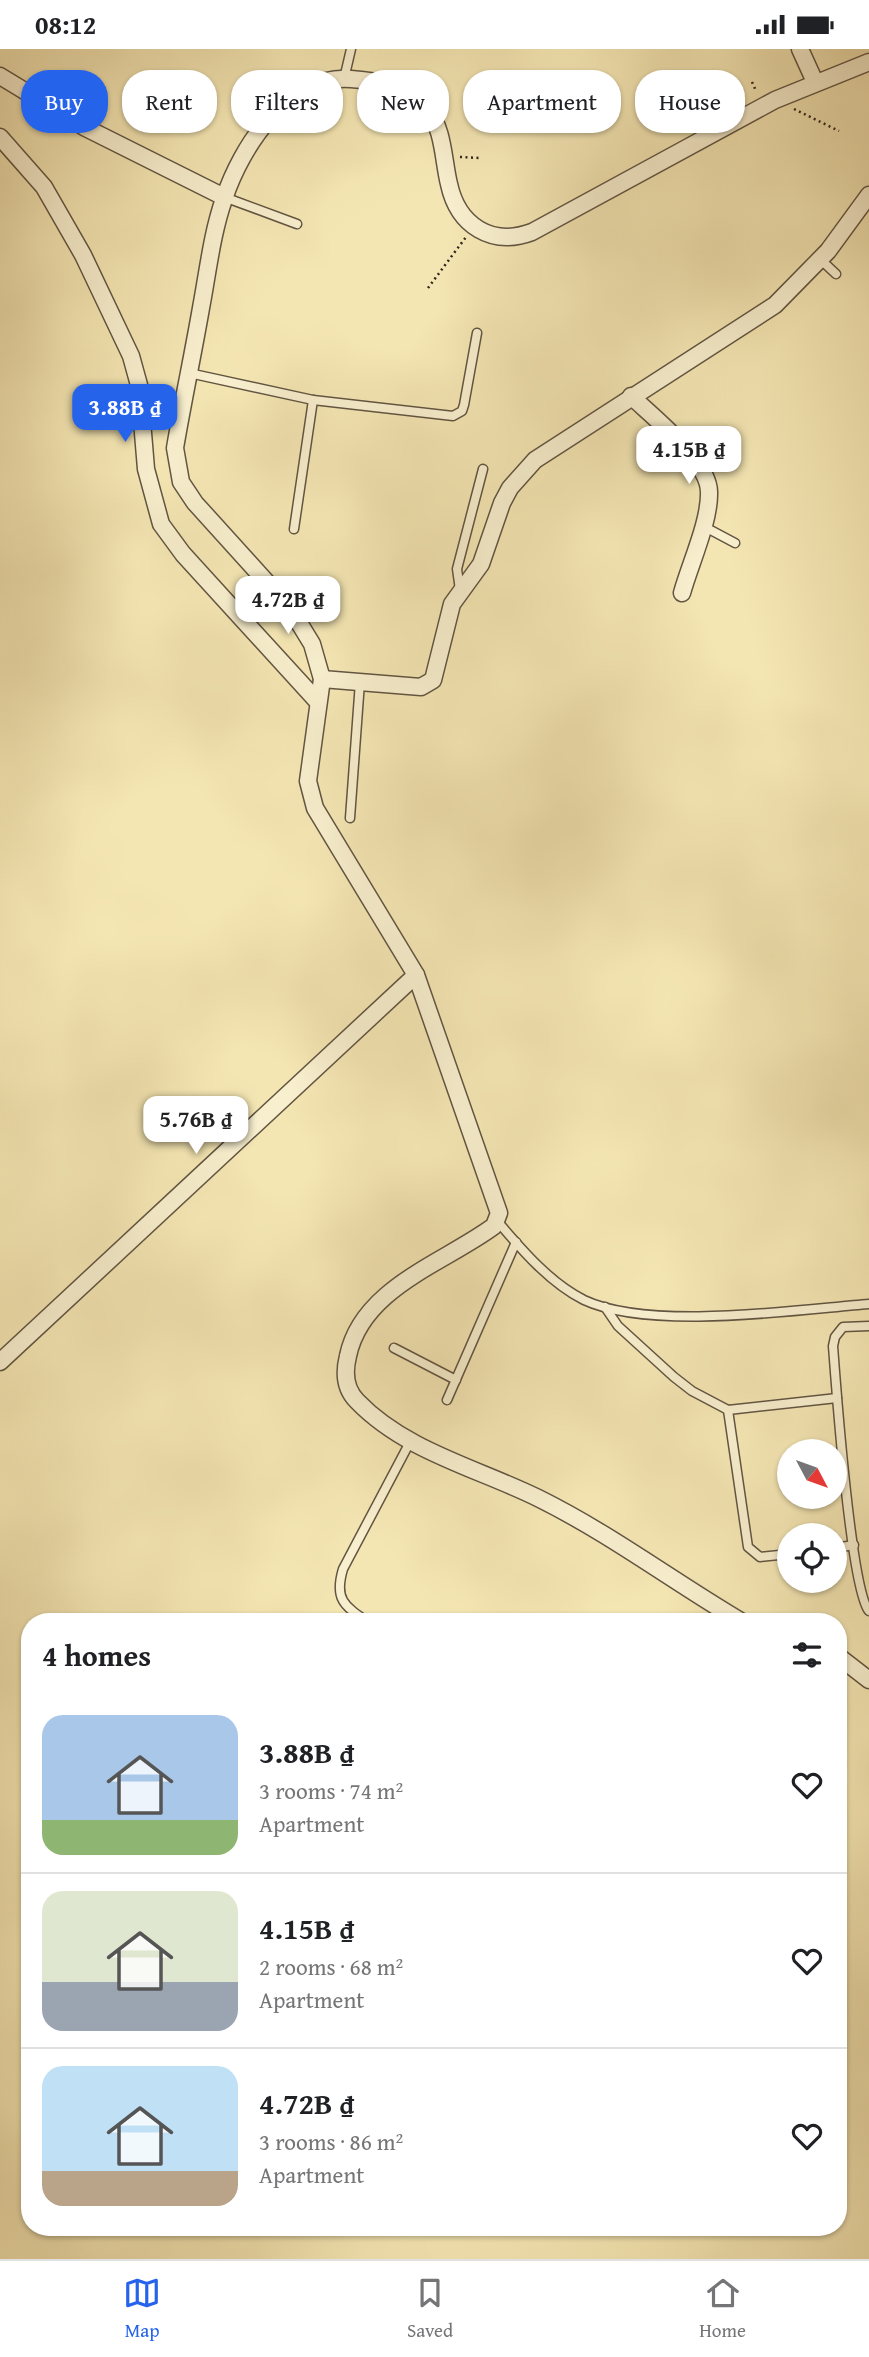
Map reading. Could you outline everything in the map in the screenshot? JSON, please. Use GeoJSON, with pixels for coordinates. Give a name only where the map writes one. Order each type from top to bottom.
{"type":"FeatureCollection","features":[{"type":"Feature","properties":{"kind":"street"},"geometry":{"type":"LineString","coordinates":[[800,49],[816,82]]}},
{"type":"Feature","properties":{"kind":"street"},"geometry":{"type":"LineString","coordinates":[[727,1613],[538,1498],[411,1442],[352,1395],[346,1371],[354,1337],[361,1323],[389,1294],[498,1222],[499,1213],[416,975],[315,808],[308,781],[322,679],[309,636],[290,608],[254,572],[181,482],[175,448],[224,197],[252,144],[275,112],[306,91],[344,79],[383,82],[400,89],[426,107],[439,128],[449,187],[456,203],[474,226],[484,234],[500,239],[532,232],[775,100],[869,62]]}},
{"type":"Feature","properties":{"kind":"street"},"geometry":{"type":"LineString","coordinates":[[0,76],[84,127],[224,197]]}},
{"type":"Feature","properties":{"kind":"street"},"geometry":{"type":"LineString","coordinates":[[0,137],[44,187],[121,332],[139,385],[146,469],[161,524],[183,554],[318,702]]}},
{"type":"Feature","properties":{"kind":"street"},"geometry":{"type":"LineString","coordinates":[[322,679],[421,687],[428,685],[436,673],[450,611],[460,590],[481,565],[502,503],[526,469],[540,454],[775,305],[820,259],[869,195]]}},
{"type":"Feature","properties":{"kind":"street"},"geometry":{"type":"LineString","coordinates":[[631,396],[688,453],[704,474],[709,492],[682,593]]}},
{"type":"Feature","properties":{"kind":"street"},"geometry":{"type":"LineString","coordinates":[[0,1362],[416,975]]}},
{"type":"Feature","properties":{"kind":"street"},"geometry":{"type":"LineString","coordinates":[[847,1663],[869,1680]]}},
{"type":"Feature","properties":{"kind":"lane"},"geometry":{"type":"LineString","coordinates":[[344,79],[351,49]]}},
{"type":"Feature","properties":{"kind":"lane"},"geometry":{"type":"LineString","coordinates":[[224,197],[297,224]]}},
{"type":"Feature","properties":{"kind":"lane"},"geometry":{"type":"LineString","coordinates":[[820,259],[836,274]]}},
{"type":"Feature","properties":{"kind":"lane"},"geometry":{"type":"LineString","coordinates":[[189,373],[313,400],[445,416],[459,414],[464,405],[477,333]]}},
{"type":"Feature","properties":{"kind":"lane"},"geometry":{"type":"LineString","coordinates":[[294,529],[313,400]]}},
{"type":"Feature","properties":{"kind":"lane"},"geometry":{"type":"LineString","coordinates":[[460,590],[457,569],[484,469]]}},
{"type":"Feature","properties":{"kind":"lane"},"geometry":{"type":"LineString","coordinates":[[702,525],[735,543]]}},
{"type":"Feature","properties":{"kind":"lane"},"geometry":{"type":"LineString","coordinates":[[350,817],[360,682]]}},
{"type":"Feature","properties":{"kind":"lane"},"geometry":{"type":"LineString","coordinates":[[498,1222],[566,1288],[583,1299],[605,1307],[652,1314],[733,1315],[869,1304]]}},
{"type":"Feature","properties":{"kind":"lane"},"geometry":{"type":"LineString","coordinates":[[447,1400],[516,1242]]}},
{"type":"Feature","properties":{"kind":"lane"},"geometry":{"type":"LineString","coordinates":[[605,1307],[618,1326],[674,1377],[692,1391],[728,1410],[837,1398]]}},
{"type":"Feature","properties":{"kind":"lane"},"geometry":{"type":"LineString","coordinates":[[869,1326],[844,1327],[835,1338],[837,1398],[854,1545],[863,1600],[869,1611]]}},
{"type":"Feature","properties":{"kind":"lane"},"geometry":{"type":"LineString","coordinates":[[394,1348],[456,1380]]}},
{"type":"Feature","properties":{"kind":"lane"},"geometry":{"type":"LineString","coordinates":[[728,1410],[748,1547],[760,1557],[777,1555]]}},
{"type":"Feature","properties":{"kind":"lane"},"geometry":{"type":"LineString","coordinates":[[357,1613],[343,1602],[338,1585],[343,1569],[411,1442]]}},
{"type":"Feature","properties":{"kind":"lane"},"geometry":{"type":"LineString","coordinates":[[847,1546],[854,1545]]}},
{"type":"Feature","properties":{"kind":"path"},"geometry":{"type":"LineString","coordinates":[[775,100],[839,131]]}},
{"type":"Feature","properties":{"kind":"path"},"geometry":{"type":"LineString","coordinates":[[428,288],[474,226]]}}]}
